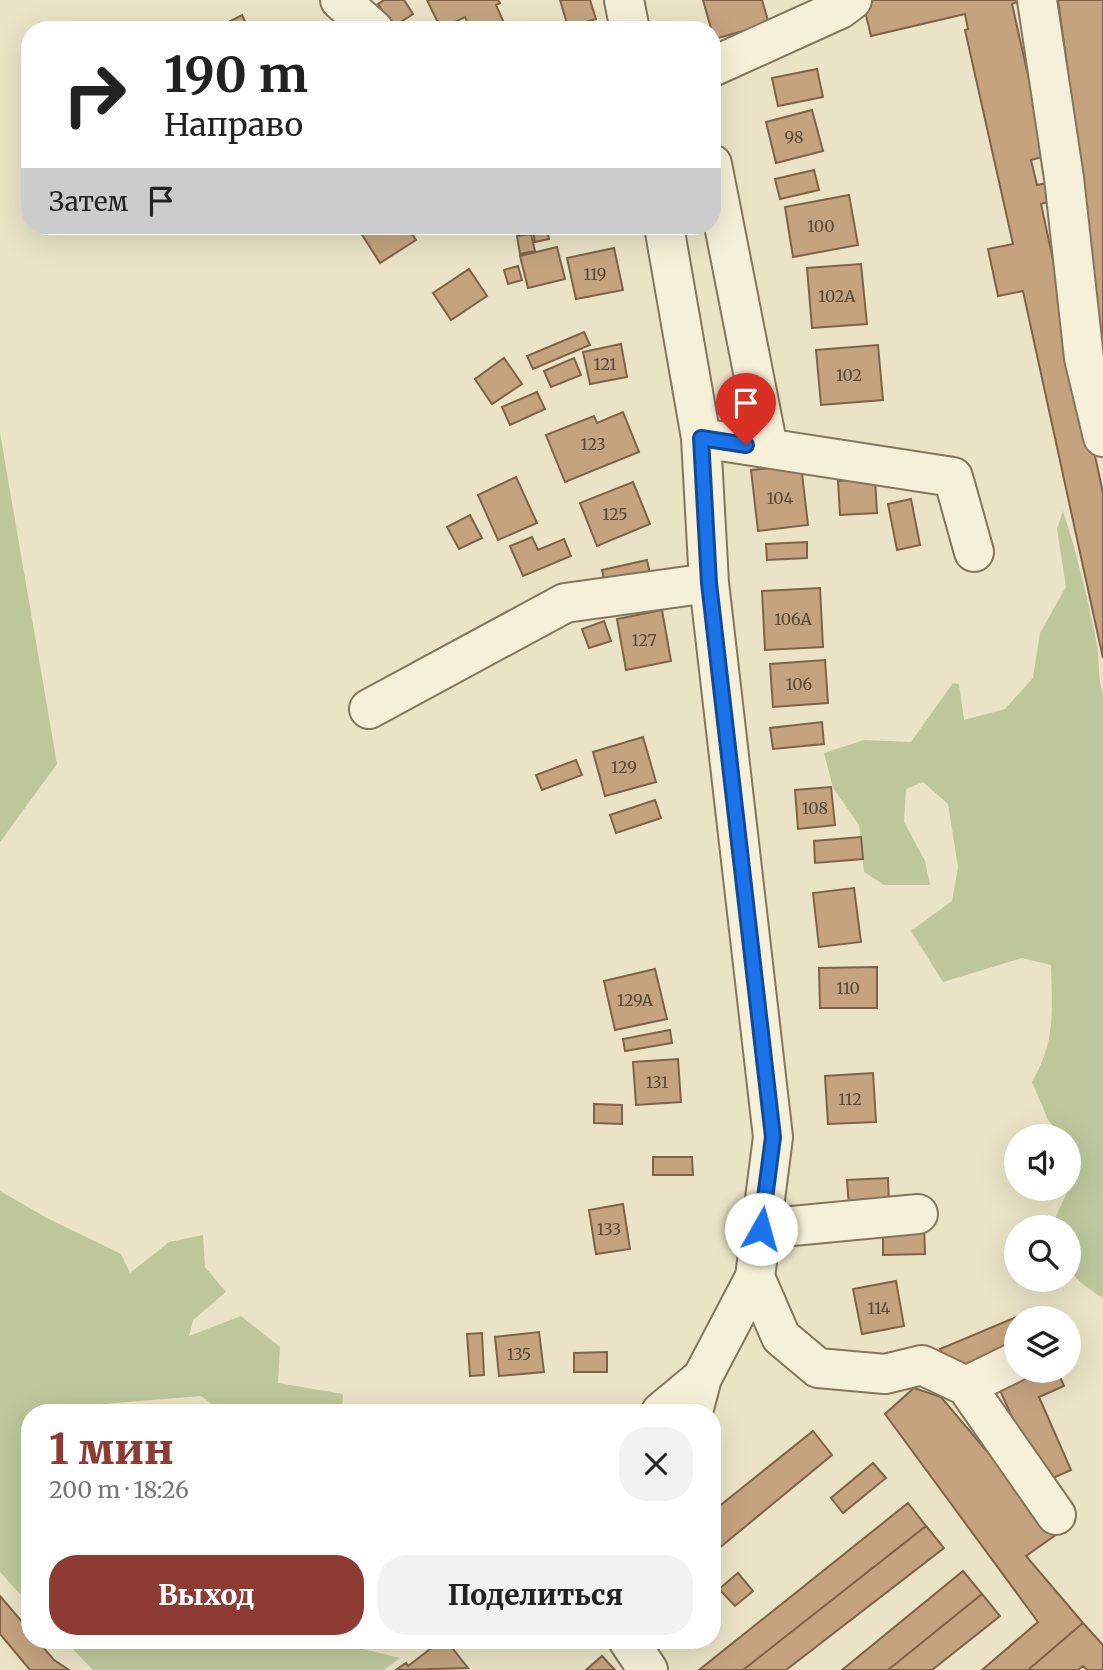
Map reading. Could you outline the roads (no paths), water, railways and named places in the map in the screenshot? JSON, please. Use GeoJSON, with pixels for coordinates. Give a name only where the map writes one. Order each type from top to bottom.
{"type":"FeatureCollection","features":[{"type":"Feature","properties":{"kind":"street"},"geometry":{"type":"LineString","coordinates":[[340,0],[364,21]]}},
{"type":"Feature","properties":{"kind":"street"},"geometry":{"type":"LineString","coordinates":[[721,63],[840,9],[852,0]]}},
{"type":"Feature","properties":{"kind":"street"},"geometry":{"type":"LineString","coordinates":[[1037,0],[1064,178],[1084,358],[1103,436]]}},
{"type":"Feature","properties":{"kind":"street"},"geometry":{"type":"LineString","coordinates":[[721,210],[768,448]]}},
{"type":"Feature","properties":{"kind":"street"},"geometry":{"type":"LineString","coordinates":[[666,235],[701,438],[709,583],[773,1137],[755,1277],[698,1395],[678,1404]]}},
{"type":"Feature","properties":{"kind":"street"},"geometry":{"type":"LineString","coordinates":[[701,438],[953,477],[974,552]]}},
{"type":"Feature","properties":{"kind":"street"},"geometry":{"type":"LineString","coordinates":[[369,709],[565,603],[709,583]]}},
{"type":"Feature","properties":{"kind":"street"},"geometry":{"type":"LineString","coordinates":[[761,1229],[918,1214]]}},
{"type":"Feature","properties":{"kind":"street"},"geometry":{"type":"LineString","coordinates":[[755,1277],[780,1336],[818,1368],[885,1374],[922,1365],[966,1387],[1056,1515]]}},
{"type":"Feature","properties":{"kind":"street"},"geometry":{"type":"LineString","coordinates":[[966,1387],[1004,1368]]}},
{"type":"Feature","properties":{"kind":"street"},"geometry":{"type":"LineString","coordinates":[[634,1649],[648,1670]]}}]}
